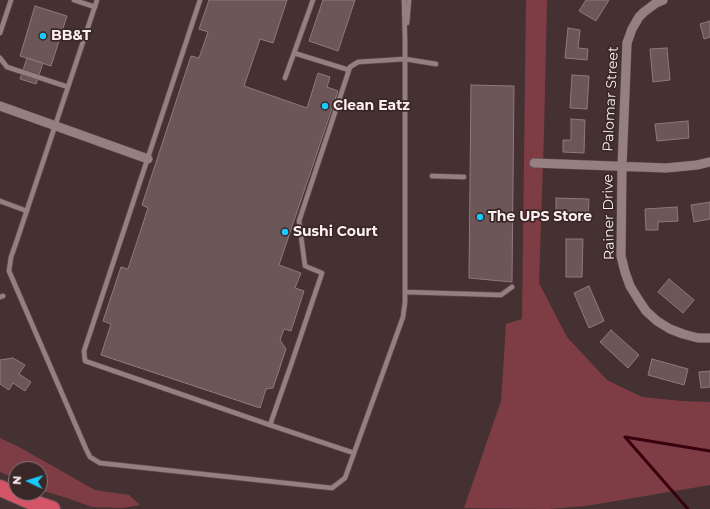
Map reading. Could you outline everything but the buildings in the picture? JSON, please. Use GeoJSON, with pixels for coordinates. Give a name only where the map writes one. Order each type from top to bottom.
{"type":"FeatureCollection","features":[{"type":"Feature","properties":{"kind":"highway"},"geometry":{"type":"LineString","coordinates":[[0,488],[52,509]]}},
{"type":"Feature","properties":{"kind":"street","name":"Palomar Street"},"geometry":{"type":"LineString","coordinates":[[622,166],[627,43],[632,29],[644,12],[656,3],[663,0]]}},
{"type":"Feature","properties":{"kind":"street"},"geometry":{"type":"LineString","coordinates":[[0,106],[148,159]]}},
{"type":"Feature","properties":{"kind":"street"},"geometry":{"type":"LineString","coordinates":[[534,163],[666,168],[697,165],[710,162]]}},
{"type":"Feature","properties":{"kind":"street","name":"Rainer Drive"},"geometry":{"type":"LineString","coordinates":[[622,166],[622,256],[625,272],[630,286],[646,311],[657,321],[670,329],[683,334],[698,338],[710,338]]}},
{"type":"Feature","properties":{"kind":"lane"},"geometry":{"type":"LineString","coordinates":[[0,33],[11,0]]}},
{"type":"Feature","properties":{"kind":"lane"},"geometry":{"type":"LineString","coordinates":[[74,0],[95,7]]}},
{"type":"Feature","properties":{"kind":"lane"},"geometry":{"type":"LineString","coordinates":[[97,0],[11,257],[9,271],[90,457],[100,463],[332,488],[344,478],[403,317],[405,302],[404,0]]}},
{"type":"Feature","properties":{"kind":"lane"},"geometry":{"type":"LineString","coordinates":[[200,0],[84,351],[85,361],[354,453]]}},
{"type":"Feature","properties":{"kind":"lane"},"geometry":{"type":"LineString","coordinates":[[285,78],[312,0]]}},
{"type":"Feature","properties":{"kind":"lane"},"geometry":{"type":"LineString","coordinates":[[405,40],[409,0]]}},
{"type":"Feature","properties":{"kind":"lane"},"geometry":{"type":"LineString","coordinates":[[294,53],[349,70]]}},
{"type":"Feature","properties":{"kind":"lane"},"geometry":{"type":"LineString","coordinates":[[0,58],[7,67],[68,87]]}},
{"type":"Feature","properties":{"kind":"lane"},"geometry":{"type":"LineString","coordinates":[[270,425],[322,273],[304,266],[299,221],[350,67],[358,62],[405,59],[436,64]]}},
{"type":"Feature","properties":{"kind":"lane"},"geometry":{"type":"LineString","coordinates":[[432,176],[464,177]]}},
{"type":"Feature","properties":{"kind":"lane"},"geometry":{"type":"LineString","coordinates":[[0,201],[27,211]]}},
{"type":"Feature","properties":{"kind":"lane"},"geometry":{"type":"LineString","coordinates":[[405,292],[501,295],[512,287]]}},
{"type":"Feature","properties":{"kind":"shaded area"},"geometry":{"type":"Polygon","coordinates":[[[526,0],[547,0],[539,283],[567,337],[607,380],[642,397],[710,402],[710,485],[586,506],[549,509],[464,508],[501,401],[506,324],[522,319],[526,0]]]}},
{"type":"Feature","properties":{"kind":"shaded area"},"geometry":{"type":"Polygon","coordinates":[[[0,438],[44,461],[8,461],[8,476],[0,472],[0,438]]]}},
{"type":"Feature","properties":{"kind":"shaded area"},"geometry":{"type":"Polygon","coordinates":[[[48,463],[95,490],[129,495],[140,505],[123,508],[92,507],[48,492],[48,463]]]}},
{"type":"Feature","properties":{"kind":"waterway"},"geometry":{"type":"LineString","coordinates":[[688,509],[625,437],[710,451]]}},
{"type":"Feature","properties":{"kind":"place","name":"BB&T"},"geometry":{"type":"Point","coordinates":[43,36]}},
{"type":"Feature","properties":{"kind":"place","name":"Clean Eatz"},"geometry":{"type":"Point","coordinates":[325,106]}},
{"type":"Feature","properties":{"kind":"place","name":"The UPS Store"},"geometry":{"type":"Point","coordinates":[480,217]}},
{"type":"Feature","properties":{"kind":"place","name":"Sushi Court"},"geometry":{"type":"Point","coordinates":[285,232]}}]}
